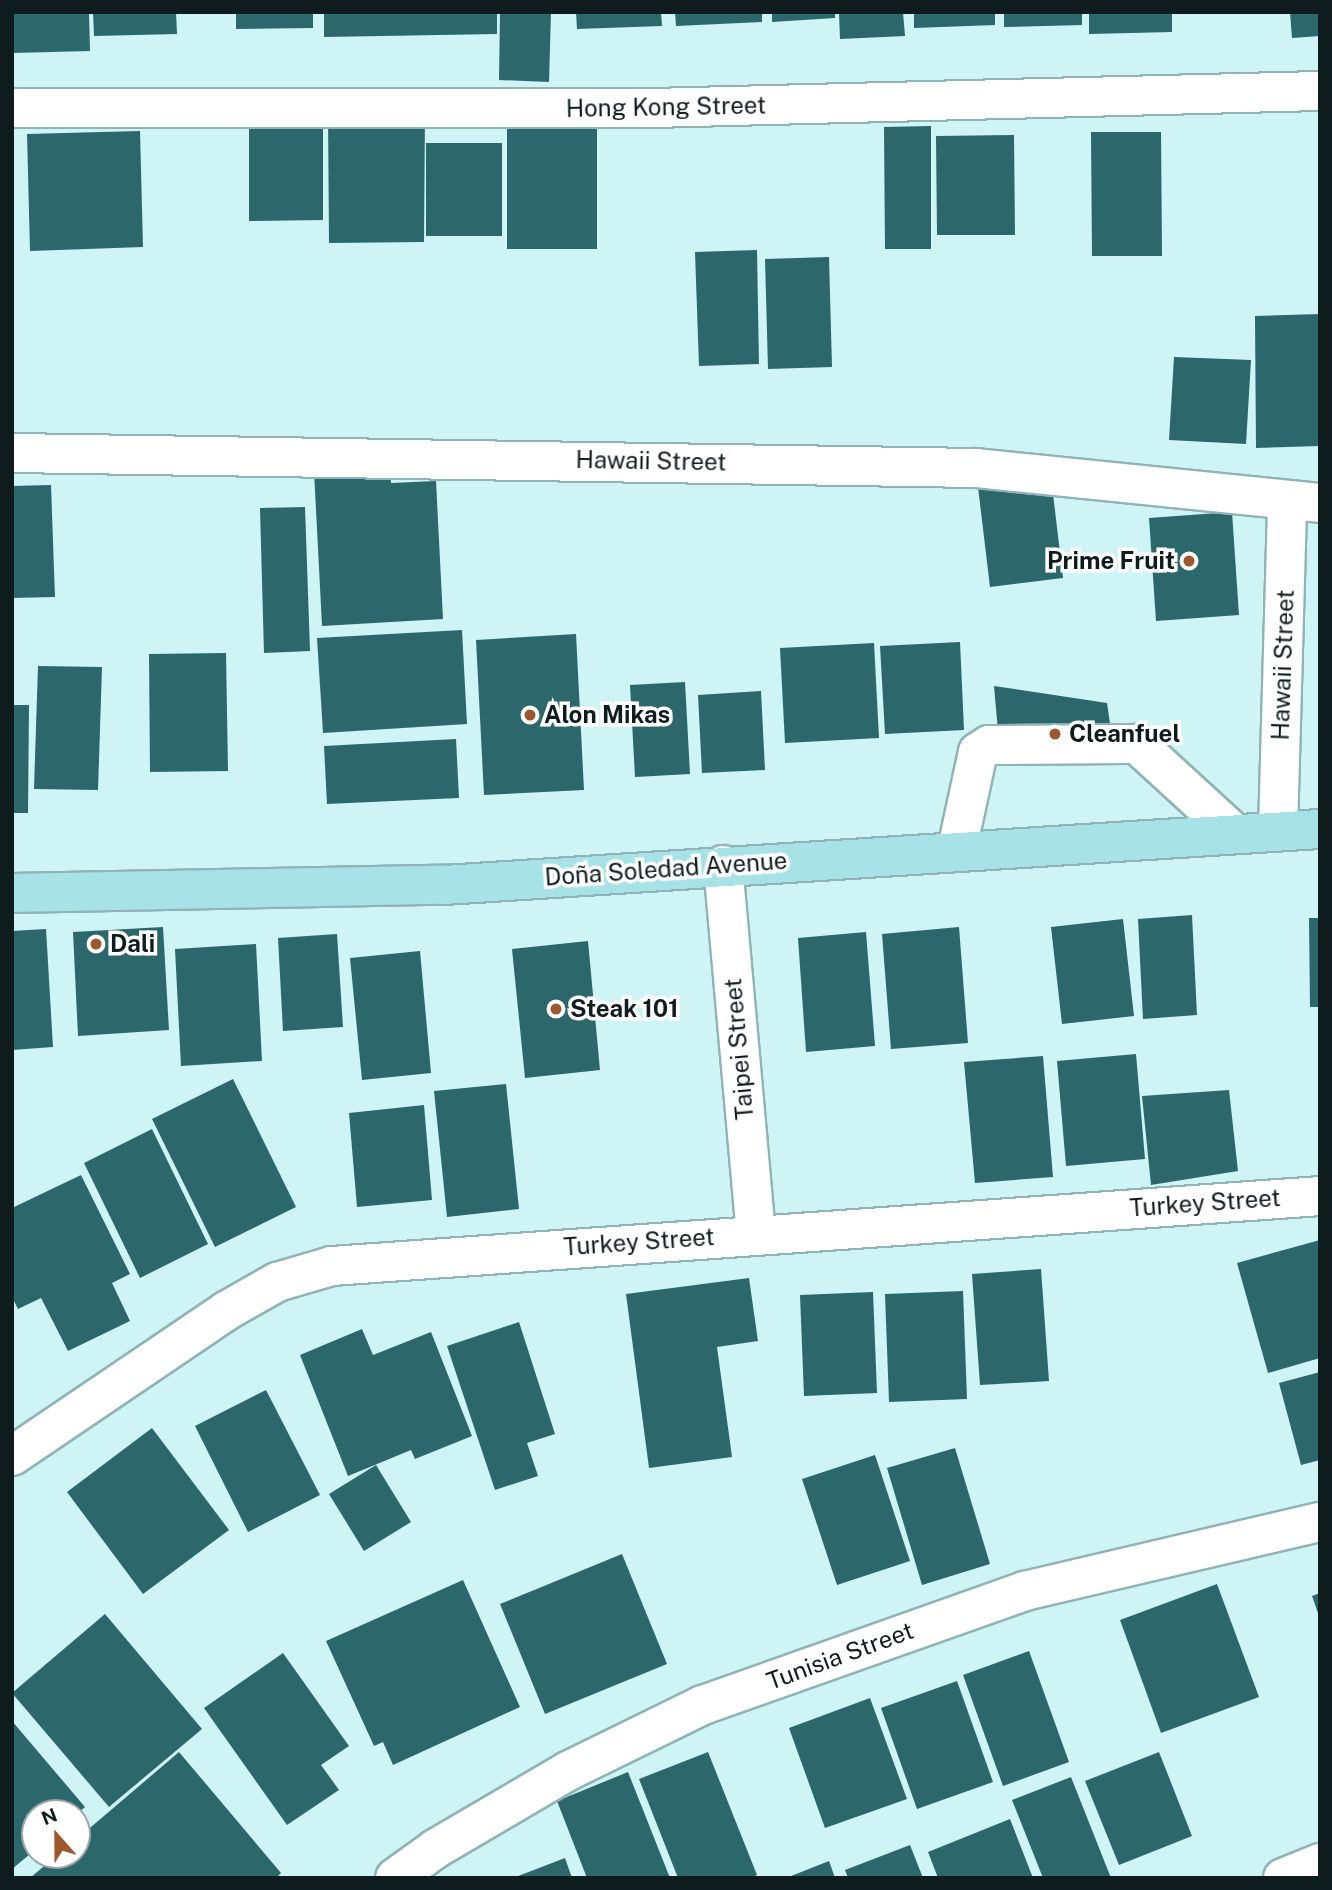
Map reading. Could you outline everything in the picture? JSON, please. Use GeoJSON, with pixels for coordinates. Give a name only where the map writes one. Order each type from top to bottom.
{"type":"FeatureCollection","features":[{"type":"Feature","properties":{"kind":"main road","name":"Doña Soledad Avenue"},"geometry":{"type":"LineString","coordinates":[[12,893],[444,884],[957,849],[1320,829]]}},
{"type":"Feature","properties":{"kind":"street","name":"Hong Kong Street"},"geometry":{"type":"LineString","coordinates":[[12,108],[652,108],[1320,91]]}},
{"type":"Feature","properties":{"kind":"street","name":"Hawaii Street"},"geometry":{"type":"LineString","coordinates":[[12,453],[976,468],[1304,501],[1278,830]]}},
{"type":"Feature","properties":{"kind":"street"},"geometry":{"type":"LineString","coordinates":[[957,849],[978,752],[989,745],[1137,744],[1233,832]]}},
{"type":"Feature","properties":{"kind":"street","name":"Taipei Street"},"geometry":{"type":"LineString","coordinates":[[723,865],[756,1234]]}},
{"type":"Feature","properties":{"kind":"street","name":"Turkey Street"},"geometry":{"type":"LineString","coordinates":[[12,1456],[113,1385],[278,1282],[332,1266],[409,1258],[1320,1196]]}},
{"type":"Feature","properties":{"kind":"street","name":"Tunisia Street"},"geometry":{"type":"LineString","coordinates":[[395,1878],[435,1849],[568,1771],[703,1705],[1025,1591],[1320,1522]]}},
{"type":"Feature","properties":{"kind":"street"},"geometry":{"type":"LineString","coordinates":[[1283,1878],[1320,1863]]}},
{"type":"Feature","properties":{"kind":"building"},"geometry":{"type":"Polygon","coordinates":[[[12,12],[89,12],[90,51],[12,53],[12,12]]]}},
{"type":"Feature","properties":{"kind":"building"},"geometry":{"type":"Polygon","coordinates":[[[93,12],[176,12],[177,34],[94,36],[93,12]]]}},
{"type":"Feature","properties":{"kind":"building"},"geometry":{"type":"Polygon","coordinates":[[[236,12],[313,12],[313,28],[236,29],[236,12]]]}},
{"type":"Feature","properties":{"kind":"building"},"geometry":{"type":"Polygon","coordinates":[[[324,12],[497,12],[497,34],[324,37],[324,12]]]}},
{"type":"Feature","properties":{"kind":"building"},"geometry":{"type":"Polygon","coordinates":[[[500,12],[551,12],[549,82],[499,80],[500,12]]]}},
{"type":"Feature","properties":{"kind":"building"},"geometry":{"type":"Polygon","coordinates":[[[576,12],[661,12],[662,26],[577,29],[576,12]]]}},
{"type":"Feature","properties":{"kind":"building"},"geometry":{"type":"Polygon","coordinates":[[[675,12],[762,12],[762,22],[676,26],[675,12]]]}},
{"type":"Feature","properties":{"kind":"building"},"geometry":{"type":"Polygon","coordinates":[[[772,12],[835,12],[835,18],[772,22],[772,12]]]}},
{"type":"Feature","properties":{"kind":"building"},"geometry":{"type":"Polygon","coordinates":[[[839,12],[903,12],[905,36],[840,39],[839,12]]]}},
{"type":"Feature","properties":{"kind":"building"},"geometry":{"type":"Polygon","coordinates":[[[914,12],[995,12],[995,25],[914,28],[914,12]]]}},
{"type":"Feature","properties":{"kind":"building"},"geometry":{"type":"Polygon","coordinates":[[[1004,12],[1082,12],[1082,25],[1004,27],[1004,12]]]}},
{"type":"Feature","properties":{"kind":"building"},"geometry":{"type":"Polygon","coordinates":[[[1089,12],[1172,12],[1172,32],[1089,34],[1089,12]]]}},
{"type":"Feature","properties":{"kind":"building"},"geometry":{"type":"Polygon","coordinates":[[[1290,12],[1320,12],[1320,36],[1292,38],[1290,12]]]}},
{"type":"Feature","properties":{"kind":"building"},"geometry":{"type":"Polygon","coordinates":[[[425,112],[424,242],[329,243],[328,113],[425,112]]]}},
{"type":"Feature","properties":{"kind":"building"},"geometry":{"type":"Polygon","coordinates":[[[249,120],[323,120],[323,220],[249,221],[249,120]]]}},
{"type":"Feature","properties":{"kind":"building"},"geometry":{"type":"Polygon","coordinates":[[[507,124],[597,124],[597,249],[507,249],[507,124]]]}},
{"type":"Feature","properties":{"kind":"building"},"geometry":{"type":"Polygon","coordinates":[[[931,126],[931,249],[885,249],[884,127],[931,126]]]}},
{"type":"Feature","properties":{"kind":"building"},"geometry":{"type":"Polygon","coordinates":[[[140,131],[143,247],[30,251],[27,134],[140,131]]]}},
{"type":"Feature","properties":{"kind":"building"},"geometry":{"type":"Polygon","coordinates":[[[1091,132],[1161,132],[1162,256],[1092,256],[1091,132]]]}},
{"type":"Feature","properties":{"kind":"building"},"geometry":{"type":"Polygon","coordinates":[[[1014,135],[1015,235],[937,235],[936,136],[1014,135]]]}},
{"type":"Feature","properties":{"kind":"building"},"geometry":{"type":"Polygon","coordinates":[[[426,143],[502,143],[502,236],[426,236],[426,143]]]}},
{"type":"Feature","properties":{"kind":"building"},"geometry":{"type":"Polygon","coordinates":[[[757,250],[759,364],[699,366],[695,252],[757,250]]]}},
{"type":"Feature","properties":{"kind":"building"},"geometry":{"type":"Polygon","coordinates":[[[829,257],[832,367],[768,369],[765,259],[829,257]]]}},
{"type":"Feature","properties":{"kind":"building"},"geometry":{"type":"Polygon","coordinates":[[[1320,314],[1320,446],[1256,448],[1255,316],[1320,314]]]}},
{"type":"Feature","properties":{"kind":"building"},"geometry":{"type":"Polygon","coordinates":[[[1174,357],[1251,360],[1246,444],[1169,440],[1174,357]]]}},
{"type":"Feature","properties":{"kind":"building"},"geometry":{"type":"Polygon","coordinates":[[[390,466],[391,483],[436,481],[443,619],[322,626],[314,471],[390,466]]]}},
{"type":"Feature","properties":{"kind":"building"},"geometry":{"type":"Polygon","coordinates":[[[1051,477],[1063,578],[990,587],[978,487],[1051,477]]]}},
{"type":"Feature","properties":{"kind":"building"},"geometry":{"type":"Polygon","coordinates":[[[51,485],[55,597],[12,598],[12,486],[51,485]]]}},
{"type":"Feature","properties":{"kind":"building"},"geometry":{"type":"Polygon","coordinates":[[[305,507],[310,651],[264,653],[260,508],[305,507]]]}},
{"type":"Feature","properties":{"kind":"building"},"geometry":{"type":"Polygon","coordinates":[[[1232,512],[1239,615],[1156,621],[1149,518],[1232,512]]]}},
{"type":"Feature","properties":{"kind":"building"},"geometry":{"type":"Polygon","coordinates":[[[462,630],[467,724],[323,733],[317,638],[462,630]]]}},
{"type":"Feature","properties":{"kind":"building","name":"Alon Mikas"},"geometry":{"type":"Polygon","coordinates":[[[576,634],[584,790],[484,795],[476,640],[576,634]]]}},
{"type":"Feature","properties":{"kind":"building"},"geometry":{"type":"Polygon","coordinates":[[[960,642],[964,730],[885,734],[880,646],[960,642]]]}},
{"type":"Feature","properties":{"kind":"building"},"geometry":{"type":"Polygon","coordinates":[[[874,643],[879,738],[785,743],[780,648],[874,643]]]}},
{"type":"Feature","properties":{"kind":"building"},"geometry":{"type":"Polygon","coordinates":[[[226,653],[228,771],[150,772],[149,654],[226,653]]]}},
{"type":"Feature","properties":{"kind":"building"},"geometry":{"type":"Polygon","coordinates":[[[38,666],[102,667],[98,790],[34,789],[38,666]]]}},
{"type":"Feature","properties":{"kind":"building"},"geometry":{"type":"Polygon","coordinates":[[[685,682],[690,774],[635,777],[630,685],[685,682]]]}},
{"type":"Feature","properties":{"kind":"building","name":"Cleanfuel"},"geometry":{"type":"Polygon","coordinates":[[[994,686],[1107,703],[1116,764],[1001,765],[994,686]]]}},
{"type":"Feature","properties":{"kind":"building"},"geometry":{"type":"Polygon","coordinates":[[[761,691],[765,770],[702,773],[698,695],[761,691]]]}},
{"type":"Feature","properties":{"kind":"building"},"geometry":{"type":"Polygon","coordinates":[[[12,705],[29,705],[28,813],[12,813],[12,705]]]}},
{"type":"Feature","properties":{"kind":"building"},"geometry":{"type":"Polygon","coordinates":[[[456,739],[459,798],[327,804],[324,746],[456,739]]]}},
{"type":"Feature","properties":{"kind":"building"},"geometry":{"type":"Polygon","coordinates":[[[1192,915],[1197,1015],[1143,1019],[1138,919],[1192,915]]]}},
{"type":"Feature","properties":{"kind":"building"},"geometry":{"type":"Polygon","coordinates":[[[1309,918],[1320,918],[1320,1007],[1310,1007],[1309,918]]]}},
{"type":"Feature","properties":{"kind":"building"},"geometry":{"type":"Polygon","coordinates":[[[1123,919],[1134,1016],[1062,1024],[1051,927],[1123,919]]]}},
{"type":"Feature","properties":{"kind":"building"},"geometry":{"type":"Polygon","coordinates":[[[163,927],[169,1030],[78,1036],[73,932],[163,927]]]}},
{"type":"Feature","properties":{"kind":"building"},"geometry":{"type":"Polygon","coordinates":[[[959,927],[968,1043],[891,1049],[882,934],[959,927]]]}},
{"type":"Feature","properties":{"kind":"building"},"geometry":{"type":"Polygon","coordinates":[[[46,929],[53,1047],[12,1050],[12,931],[46,929]]]}},
{"type":"Feature","properties":{"kind":"building"},"geometry":{"type":"Polygon","coordinates":[[[866,932],[875,1046],[806,1052],[798,938],[866,932]]]}},
{"type":"Feature","properties":{"kind":"building"},"geometry":{"type":"Polygon","coordinates":[[[337,934],[343,1027],[283,1031],[278,938],[337,934]]]}},
{"type":"Feature","properties":{"kind":"building","name":"Steak 101"},"geometry":{"type":"Polygon","coordinates":[[[588,941],[600,1070],[525,1078],[512,949],[588,941]]]}},
{"type":"Feature","properties":{"kind":"building"},"geometry":{"type":"Polygon","coordinates":[[[256,944],[262,1061],[181,1066],[175,949],[256,944]]]}},
{"type":"Feature","properties":{"kind":"building"},"geometry":{"type":"Polygon","coordinates":[[[420,951],[431,1073],[362,1080],[350,958],[420,951]]]}},
{"type":"Feature","properties":{"kind":"building"},"geometry":{"type":"Polygon","coordinates":[[[1136,1054],[1145,1159],[1066,1166],[1057,1061],[1136,1054]]]}},
{"type":"Feature","properties":{"kind":"building"},"geometry":{"type":"Polygon","coordinates":[[[1043,1056],[1053,1177],[975,1183],[964,1062],[1043,1056]]]}},
{"type":"Feature","properties":{"kind":"building"},"geometry":{"type":"Polygon","coordinates":[[[233,1079],[296,1207],[215,1247],[152,1119],[233,1079]]]}},
{"type":"Feature","properties":{"kind":"building"},"geometry":{"type":"Polygon","coordinates":[[[506,1084],[519,1209],[447,1217],[434,1091],[506,1084]]]}},
{"type":"Feature","properties":{"kind":"building"},"geometry":{"type":"Polygon","coordinates":[[[1229,1090],[1238,1171],[1151,1185],[1142,1096],[1229,1090]]]}},
{"type":"Feature","properties":{"kind":"building"},"geometry":{"type":"Polygon","coordinates":[[[424,1105],[432,1200],[357,1207],[349,1113],[424,1105]]]}},
{"type":"Feature","properties":{"kind":"building"},"geometry":{"type":"Polygon","coordinates":[[[152,1129],[208,1244],[140,1278],[84,1163],[152,1129]]]}},
{"type":"Feature","properties":{"kind":"building"},"geometry":{"type":"Polygon","coordinates":[[[81,1175],[130,1274],[112,1283],[130,1321],[68,1351],[41,1298],[18,1309],[12,1297],[12,1208],[81,1175]]]}},
{"type":"Feature","properties":{"kind":"building"},"geometry":{"type":"Polygon","coordinates":[[[1320,1240],[1320,1358],[1268,1373],[1237,1263],[1320,1240]]]}},
{"type":"Feature","properties":{"kind":"building"},"geometry":{"type":"Polygon","coordinates":[[[1041,1269],[1049,1381],[980,1385],[972,1274],[1041,1269]]]}},
{"type":"Feature","properties":{"kind":"building"},"geometry":{"type":"Polygon","coordinates":[[[749,1278],[758,1341],[717,1347],[732,1457],[649,1468],[626,1294],[749,1278]]]}},
{"type":"Feature","properties":{"kind":"building"},"geometry":{"type":"Polygon","coordinates":[[[963,1291],[967,1399],[889,1402],[885,1294],[963,1291]]]}},
{"type":"Feature","properties":{"kind":"building"},"geometry":{"type":"Polygon","coordinates":[[[873,1292],[877,1393],[804,1396],[800,1295],[873,1292]]]}},
{"type":"Feature","properties":{"kind":"building"},"geometry":{"type":"Polygon","coordinates":[[[519,1322],[555,1434],[527,1443],[538,1476],[495,1490],[447,1346],[519,1322]]]}},
{"type":"Feature","properties":{"kind":"building"},"geometry":{"type":"Polygon","coordinates":[[[362,1329],[373,1355],[431,1332],[472,1436],[415,1459],[411,1450],[348,1476],[300,1355],[362,1329]]]}},
{"type":"Feature","properties":{"kind":"building"},"geometry":{"type":"Polygon","coordinates":[[[1320,1372],[1320,1460],[1301,1465],[1279,1383],[1320,1372]]]}},
{"type":"Feature","properties":{"kind":"building"},"geometry":{"type":"Polygon","coordinates":[[[266,1390],[320,1495],[248,1532],[195,1426],[266,1390]]]}},
{"type":"Feature","properties":{"kind":"building"},"geometry":{"type":"Polygon","coordinates":[[[152,1428],[229,1530],[143,1594],[67,1492],[152,1428]]]}},
{"type":"Feature","properties":{"kind":"building"},"geometry":{"type":"Polygon","coordinates":[[[955,1448],[990,1564],[922,1585],[887,1468],[955,1448]]]}},
{"type":"Feature","properties":{"kind":"building"},"geometry":{"type":"Polygon","coordinates":[[[875,1455],[910,1561],[837,1585],[802,1479],[875,1455]]]}},
{"type":"Feature","properties":{"kind":"building"},"geometry":{"type":"Polygon","coordinates":[[[376,1465],[411,1522],[364,1551],[329,1494],[376,1465]]]}},
{"type":"Feature","properties":{"kind":"building"},"geometry":{"type":"Polygon","coordinates":[[[622,1554],[667,1664],[545,1714],[500,1604],[622,1554]]]}},
{"type":"Feature","properties":{"kind":"building"},"geometry":{"type":"Polygon","coordinates":[[[463,1580],[520,1707],[393,1765],[383,1742],[374,1746],[326,1641],[463,1580]]]}},
{"type":"Feature","properties":{"kind":"building"},"geometry":{"type":"Polygon","coordinates":[[[1217,1584],[1259,1697],[1161,1733],[1120,1620],[1217,1584]]]}},
{"type":"Feature","properties":{"kind":"building"},"geometry":{"type":"Polygon","coordinates":[[[1320,1593],[1320,1616],[1319,1616],[1312,1596],[1320,1593]]]}},
{"type":"Feature","properties":{"kind":"building"},"geometry":{"type":"Polygon","coordinates":[[[105,1614],[202,1729],[109,1807],[12,1693],[105,1614]]]}},
{"type":"Feature","properties":{"kind":"building"},"geometry":{"type":"Polygon","coordinates":[[[1029,1651],[1069,1762],[1003,1786],[963,1675],[1029,1651]]]}},
{"type":"Feature","properties":{"kind":"building"},"geometry":{"type":"Polygon","coordinates":[[[283,1653],[349,1746],[321,1765],[339,1790],[287,1825],[204,1708],[283,1653]]]}},
{"type":"Feature","properties":{"kind":"building"},"geometry":{"type":"Polygon","coordinates":[[[957,1681],[993,1782],[917,1809],[881,1708],[957,1681]]]}},
{"type":"Feature","properties":{"kind":"building"},"geometry":{"type":"Polygon","coordinates":[[[870,1698],[907,1799],[825,1828],[789,1728],[870,1698]]]}},
{"type":"Feature","properties":{"kind":"building"},"geometry":{"type":"Polygon","coordinates":[[[12,1721],[78,1799],[21,1799],[21,1862],[12,1869],[12,1721]]]}},
{"type":"Feature","properties":{"kind":"building"},"geometry":{"type":"Polygon","coordinates":[[[179,1752],[281,1873],[276,1878],[30,1878],[41,1869],[91,1869],[91,1827],[179,1752]]]}},
{"type":"Feature","properties":{"kind":"building"},"geometry":{"type":"Polygon","coordinates":[[[708,1752],[757,1875],[750,1878],[678,1878],[639,1779],[708,1752]]]}},
{"type":"Feature","properties":{"kind":"building"},"geometry":{"type":"Polygon","coordinates":[[[1159,1752],[1192,1836],[1119,1865],[1085,1781],[1159,1752]]]}},
{"type":"Feature","properties":{"kind":"building"},"geometry":{"type":"Polygon","coordinates":[[[628,1772],[670,1878],[587,1878],[557,1801],[628,1772]]]}},
{"type":"Feature","properties":{"kind":"building"},"geometry":{"type":"Polygon","coordinates":[[[1071,1777],[1111,1878],[1043,1878],[1012,1800],[1071,1777]]]}},
{"type":"Feature","properties":{"kind":"building"},"geometry":{"type":"Polygon","coordinates":[[[1010,1819],[1033,1878],[938,1878],[928,1852],[1010,1819]]]}},
{"type":"Feature","properties":{"kind":"building"},"geometry":{"type":"Polygon","coordinates":[[[910,1845],[923,1878],[848,1878],[845,1870],[910,1845]]]}},
{"type":"Feature","properties":{"kind":"building"},"geometry":{"type":"Polygon","coordinates":[[[565,1858],[572,1878],[513,1878],[565,1858]]]}},
{"type":"Feature","properties":{"kind":"building"},"geometry":{"type":"Polygon","coordinates":[[[829,1861],[835,1878],[786,1878],[829,1861]]]}},
{"type":"Feature","properties":{"kind":"place","name":"Prime Fruit"},"geometry":{"type":"Point","coordinates":[1189,561]}},
{"type":"Feature","properties":{"kind":"place","name":"Alon Mikas"},"geometry":{"type":"Point","coordinates":[530,715]}},
{"type":"Feature","properties":{"kind":"place","name":"Cleanfuel"},"geometry":{"type":"Point","coordinates":[1055,734]}},
{"type":"Feature","properties":{"kind":"place","name":"Dali"},"geometry":{"type":"Point","coordinates":[96,944]}},
{"type":"Feature","properties":{"kind":"place","name":"Steak 101"},"geometry":{"type":"Point","coordinates":[556,1009]}}]}
